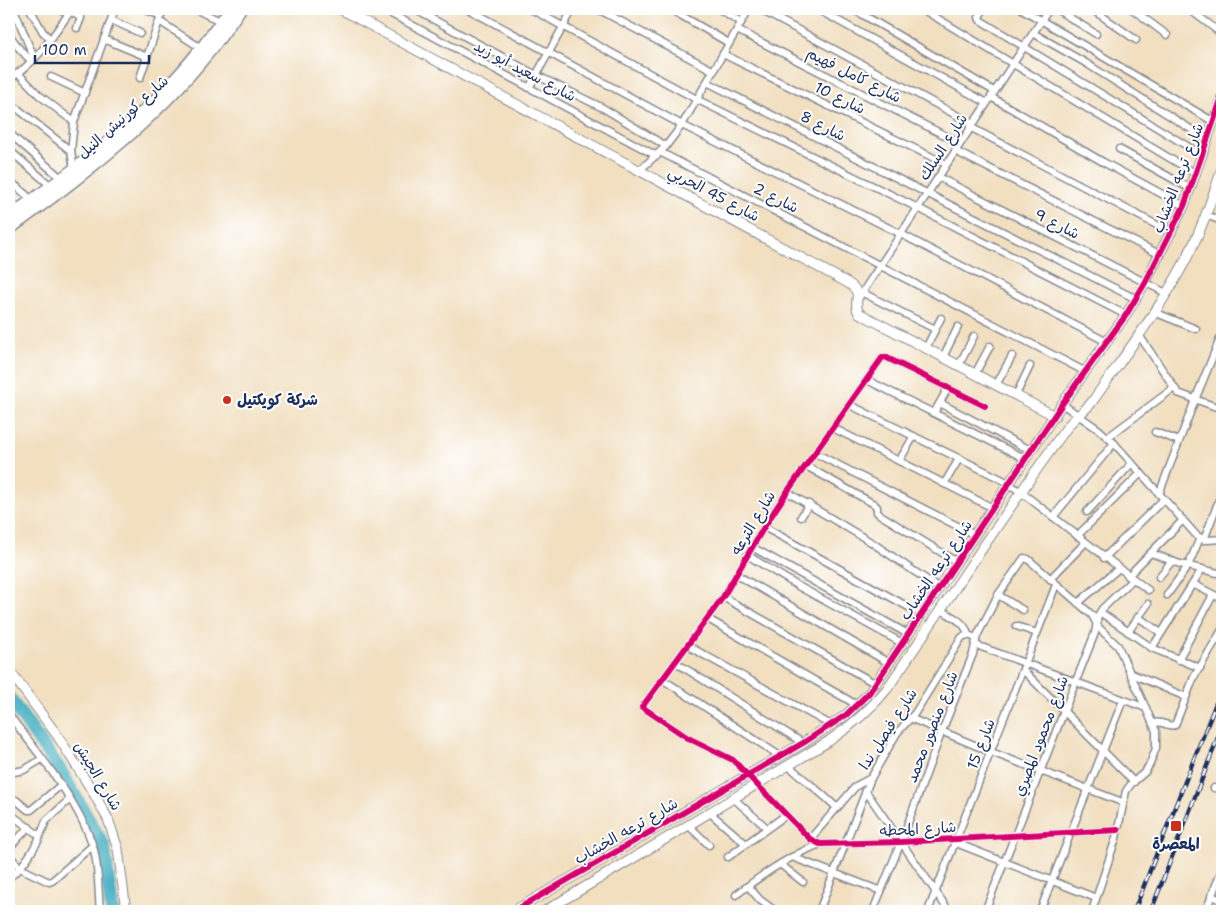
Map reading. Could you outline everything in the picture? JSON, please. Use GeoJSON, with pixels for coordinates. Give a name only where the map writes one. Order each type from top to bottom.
{"type":"FeatureCollection","features":[{"type":"Feature","properties":{"kind":"highway","name":"شارع كورنيش النيل"},"geometry":{"type":"LineString","coordinates":[[12,211],[32,200],[74,169],[145,110],[202,48],[230,9]]}},
{"type":"Feature","properties":{"kind":"highway","name":"شارع كورنيش النيل"},"geometry":{"type":"LineString","coordinates":[[9,228],[104,157],[151,116],[194,70],[240,9]]}},
{"type":"Feature","properties":{"kind":"street"},"geometry":{"type":"LineString","coordinates":[[14,9],[32,60]]}},
{"type":"Feature","properties":{"kind":"street"},"geometry":{"type":"LineString","coordinates":[[30,9],[50,39]]}},
{"type":"Feature","properties":{"kind":"street"},"geometry":{"type":"LineString","coordinates":[[61,9],[70,11],[81,18],[77,28]]}},
{"type":"Feature","properties":{"kind":"street"},"geometry":{"type":"LineString","coordinates":[[74,169],[71,151],[74,122],[115,9]]}},
{"type":"Feature","properties":{"kind":"street"},"geometry":{"type":"LineString","coordinates":[[144,9],[202,48]]}},
{"type":"Feature","properties":{"kind":"street"},"geometry":{"type":"LineString","coordinates":[[140,78],[163,9]]}},
{"type":"Feature","properties":{"kind":"street"},"geometry":{"type":"LineString","coordinates":[[195,9],[222,22]]}},
{"type":"Feature","properties":{"kind":"street","name":"شارع 45 الحربي"},"geometry":{"type":"LineString","coordinates":[[341,9],[848,283],[861,296],[856,308],[859,313],[1055,416]]}},
{"type":"Feature","properties":{"kind":"street","name":"شارع سعيد أبو زيد"},"geometry":{"type":"LineString","coordinates":[[382,9],[529,88],[658,154]]}},
{"type":"Feature","properties":{"kind":"street"},"geometry":{"type":"LineString","coordinates":[[414,9],[536,75],[603,108],[666,146]]}},
{"type":"Feature","properties":{"kind":"street"},"geometry":{"type":"LineString","coordinates":[[468,9],[682,125],[901,234],[1107,342]]}},
{"type":"Feature","properties":{"kind":"street"},"geometry":{"type":"LineString","coordinates":[[531,9],[698,100],[918,208],[1126,315]]}},
{"type":"Feature","properties":{"kind":"street"},"geometry":{"type":"LineString","coordinates":[[529,88],[573,9]]}},
{"type":"Feature","properties":{"kind":"street"},"geometry":{"type":"LineString","coordinates":[[598,9],[714,71]]}},
{"type":"Feature","properties":{"kind":"street"},"geometry":{"type":"LineString","coordinates":[[670,9],[729,43]]}},
{"type":"Feature","properties":{"kind":"street"},"geometry":{"type":"LineString","coordinates":[[719,9],[741,22]]}},
{"type":"Feature","properties":{"kind":"street"},"geometry":{"type":"LineString","coordinates":[[640,170],[666,146],[682,125],[749,9]]}},
{"type":"Feature","properties":{"kind":"street"},"geometry":{"type":"LineString","coordinates":[[759,9],[1172,233]]}},
{"type":"Feature","properties":{"kind":"street"},"geometry":{"type":"LineString","coordinates":[[817,9],[987,103]]}},
{"type":"Feature","properties":{"kind":"street"},"geometry":{"type":"LineString","coordinates":[[853,9],[1124,174],[1184,206]]}},
{"type":"Feature","properties":{"kind":"street"},"geometry":{"type":"LineString","coordinates":[[922,9],[1196,174]]}},
{"type":"Feature","properties":{"kind":"street"},"geometry":{"type":"LineString","coordinates":[[978,9],[982,12],[979,17],[980,20],[1202,155]]}},
{"type":"Feature","properties":{"kind":"street"},"geometry":{"type":"LineString","coordinates":[[1022,9],[1214,122]]}},
{"type":"Feature","properties":{"kind":"street","name":"شارع السلك"},"geometry":{"type":"LineString","coordinates":[[861,296],[954,151],[1049,9]]}},
{"type":"Feature","properties":{"kind":"street"},"geometry":{"type":"LineString","coordinates":[[1056,9],[1096,34]]}},
{"type":"Feature","properties":{"kind":"street"},"geometry":{"type":"LineString","coordinates":[[1092,9],[1136,40]]}},
{"type":"Feature","properties":{"kind":"street"},"geometry":{"type":"LineString","coordinates":[[1132,9],[1167,35]]}},
{"type":"Feature","properties":{"kind":"street"},"geometry":{"type":"LineString","coordinates":[[1189,9],[1222,34]]}},
{"type":"Feature","properties":{"kind":"street"},"geometry":{"type":"LineString","coordinates":[[9,79],[32,60],[70,11]]}},
{"type":"Feature","properties":{"kind":"street"},"geometry":{"type":"LineString","coordinates":[[111,20],[140,33]]}},
{"type":"Feature","properties":{"kind":"street","name":"شارع كامل فهيم"},"geometry":{"type":"LineString","coordinates":[[737,30],[960,143]]}},
{"type":"Feature","properties":{"kind":"street"},"geometry":{"type":"LineString","coordinates":[[1033,33],[1084,62],[1208,140]]}},
{"type":"Feature","properties":{"kind":"street"},"geometry":{"type":"LineString","coordinates":[[9,34],[18,47],[32,60]]}},
{"type":"Feature","properties":{"kind":"street"},"geometry":{"type":"LineString","coordinates":[[104,39],[147,57]]}},
{"type":"Feature","properties":{"kind":"street","name":"شارع 10"},"geometry":{"type":"LineString","coordinates":[[723,54],[946,164]]}},
{"type":"Feature","properties":{"kind":"street"},"geometry":{"type":"LineString","coordinates":[[18,73],[39,95],[74,122]]}},
{"type":"Feature","properties":{"kind":"street"},"geometry":{"type":"LineString","coordinates":[[51,77],[85,93]]}},
{"type":"Feature","properties":{"kind":"street","name":"شارع 8"},"geometry":{"type":"LineString","coordinates":[[707,82],[1136,298]]}},
{"type":"Feature","properties":{"kind":"street","name":"شارع ترعه الخشاب"},"geometry":{"type":"LineString","coordinates":[[514,911],[803,743],[857,706],[876,684],[1062,404],[1126,315],[1161,255],[1184,206],[1222,97]]}},
{"type":"Feature","properties":{"kind":"street"},"geometry":{"type":"LineString","coordinates":[[9,102],[71,151]]}},
{"type":"Feature","properties":{"kind":"street"},"geometry":{"type":"LineString","coordinates":[[9,133],[62,178]]}},
{"type":"Feature","properties":{"kind":"street"},"geometry":{"type":"LineString","coordinates":[[1119,149],[1191,189]]}},
{"type":"Feature","properties":{"kind":"street"},"geometry":{"type":"LineString","coordinates":[[9,150],[51,186]]}},
{"type":"Feature","properties":{"kind":"street"},"geometry":{"type":"LineString","coordinates":[[954,151],[1161,255]]}},
{"type":"Feature","properties":{"kind":"street","name":"شارع 2"},"geometry":{"type":"LineString","coordinates":[[658,154],[1086,372]]}},
{"type":"Feature","properties":{"kind":"street","name":"شارع ترعه الخشاب"},"geometry":{"type":"LineString","coordinates":[[545,911],[845,730],[874,704],[887,689],[1021,492],[1070,424],[1092,402],[1154,312],[1195,242],[1222,169]]}},
{"type":"Feature","properties":{"kind":"street","name":"شارع 9"},"geometry":{"type":"LineString","coordinates":[[938,177],[1166,293]]}},
{"type":"Feature","properties":{"kind":"street"},"geometry":{"type":"LineString","coordinates":[[9,180],[32,200]]}},
{"type":"Feature","properties":{"kind":"street"},"geometry":{"type":"LineString","coordinates":[[1206,215],[1222,221]]}},
{"type":"Feature","properties":{"kind":"street"},"geometry":{"type":"LineString","coordinates":[[861,296],[935,330]]}},
{"type":"Feature","properties":{"kind":"street"},"geometry":{"type":"LineString","coordinates":[[1154,312],[1196,329]]}},
{"type":"Feature","properties":{"kind":"street"},"geometry":{"type":"LineString","coordinates":[[926,348],[941,318]]}},
{"type":"Feature","properties":{"kind":"street"},"geometry":{"type":"LineString","coordinates":[[943,357],[958,327]]}},
{"type":"Feature","properties":{"kind":"street"},"geometry":{"type":"LineString","coordinates":[[1104,558],[1162,497],[1179,442],[1222,334]]}},
{"type":"Feature","properties":{"kind":"street"},"geometry":{"type":"LineString","coordinates":[[1139,335],[1180,395],[1222,410]]}},
{"type":"Feature","properties":{"kind":"street"},"geometry":{"type":"LineString","coordinates":[[959,365],[974,336]]}},
{"type":"Feature","properties":{"kind":"street"},"geometry":{"type":"LineString","coordinates":[[975,374],[990,346]]}},
{"type":"Feature","properties":{"kind":"street"},"geometry":{"type":"LineString","coordinates":[[996,385],[1012,356]]}},
{"type":"Feature","properties":{"kind":"street","name":"شارع الترعه"},"geometry":{"type":"LineString","coordinates":[[643,704],[708,620],[764,526],[882,358],[885,357],[948,388]]}},
{"type":"Feature","properties":{"kind":"street"},"geometry":{"type":"LineString","coordinates":[[1016,395],[1030,366]]}},
{"type":"Feature","properties":{"kind":"street"},"geometry":{"type":"LineString","coordinates":[[867,380],[934,413],[1029,455]]}},
{"type":"Feature","properties":{"kind":"street"},"geometry":{"type":"LineString","coordinates":[[934,413],[948,388],[985,406]]}},
{"type":"Feature","properties":{"kind":"street"},"geometry":{"type":"LineString","coordinates":[[1108,437],[1174,388]]}},
{"type":"Feature","properties":{"kind":"street"},"geometry":{"type":"LineString","coordinates":[[940,403],[1029,455]]}},
{"type":"Feature","properties":{"kind":"street"},"geometry":{"type":"LineString","coordinates":[[1062,404],[1108,437],[1202,539],[1222,539]]}},
{"type":"Feature","properties":{"kind":"street"},"geometry":{"type":"LineString","coordinates":[[850,405],[1009,484],[1148,590]]}},
{"type":"Feature","properties":{"kind":"street"},"geometry":{"type":"LineString","coordinates":[[833,428],[993,508]]}},
{"type":"Feature","properties":{"kind":"street"},"geometry":{"type":"LineString","coordinates":[[1155,432],[1179,442]]}},
{"type":"Feature","properties":{"kind":"street"},"geometry":{"type":"LineString","coordinates":[[899,461],[914,436]]}},
{"type":"Feature","properties":{"kind":"street"},"geometry":{"type":"LineString","coordinates":[[1053,516],[1114,443]]}},
{"type":"Feature","properties":{"kind":"street"},"geometry":{"type":"LineString","coordinates":[[815,453],[975,535]]}},
{"type":"Feature","properties":{"kind":"street"},"geometry":{"type":"LineString","coordinates":[[944,484],[959,459]]}},
{"type":"Feature","properties":{"kind":"street"},"geometry":{"type":"LineString","coordinates":[[1087,512],[1132,463]]}},
{"type":"Feature","properties":{"kind":"street"},"geometry":{"type":"LineString","coordinates":[[806,466],[874,504],[879,514],[957,562]]}},
{"type":"Feature","properties":{"kind":"street"},"geometry":{"type":"LineString","coordinates":[[1077,536],[1141,474]]}},
{"type":"Feature","properties":{"kind":"street"},"geometry":{"type":"LineString","coordinates":[[787,492],[871,542],[938,588]]}},
{"type":"Feature","properties":{"kind":"street"},"geometry":{"type":"LineString","coordinates":[[1167,596],[1188,566],[1222,492]]}},
{"type":"Feature","properties":{"kind":"street"},"geometry":{"type":"LineString","coordinates":[[801,517],[809,504]]}},
{"type":"Feature","properties":{"kind":"street"},"geometry":{"type":"LineString","coordinates":[[1183,520],[1151,552],[1100,612],[1152,648],[1200,668]]}},
{"type":"Feature","properties":{"kind":"street"},"geometry":{"type":"LineString","coordinates":[[764,526],[921,614]]}},
{"type":"Feature","properties":{"kind":"street"},"geometry":{"type":"LineString","coordinates":[[1085,543],[1050,579],[1092,616],[1097,625],[1118,646],[1154,723],[1157,740],[1153,756],[1145,772],[1128,787],[1122,802],[1118,830],[1092,911]]}},
{"type":"Feature","properties":{"kind":"street"},"geometry":{"type":"LineString","coordinates":[[752,547],[908,634]]}},
{"type":"Feature","properties":{"kind":"street"},"geometry":{"type":"LineString","coordinates":[[1151,552],[1188,566],[1222,574]]}},
{"type":"Feature","properties":{"kind":"street"},"geometry":{"type":"LineString","coordinates":[[748,555],[798,586],[902,643]]}},
{"type":"Feature","properties":{"kind":"street","name":"شارع منصور محمد"},"geometry":{"type":"LineString","coordinates":[[873,911],[976,642],[998,595],[1024,558],[1028,559],[1050,579]]}},
{"type":"Feature","properties":{"kind":"street"},"geometry":{"type":"LineString","coordinates":[[1159,577],[1172,561]]}},
{"type":"Feature","properties":{"kind":"street"},"geometry":{"type":"LineString","coordinates":[[1078,603],[1118,569]]}},
{"type":"Feature","properties":{"kind":"street"},"geometry":{"type":"LineString","coordinates":[[1152,648],[1202,569]]}},
{"type":"Feature","properties":{"kind":"street"},"geometry":{"type":"LineString","coordinates":[[736,575],[889,663]]}},
{"type":"Feature","properties":{"kind":"street"},"geometry":{"type":"LineString","coordinates":[[1193,584],[1222,599]]}},
{"type":"Feature","properties":{"kind":"street","name":"شارع 15"},"geometry":{"type":"LineString","coordinates":[[928,911],[1056,585]]}},
{"type":"Feature","properties":{"kind":"street"},"geometry":{"type":"LineString","coordinates":[[998,595],[1023,610]]}},
{"type":"Feature","properties":{"kind":"street"},"geometry":{"type":"LineString","coordinates":[[1178,660],[1213,595]]}},
{"type":"Feature","properties":{"kind":"street"},"geometry":{"type":"LineString","coordinates":[[723,597],[876,684]]}},
{"type":"Feature","properties":{"kind":"street"},"geometry":{"type":"LineString","coordinates":[[1128,632],[1148,604]]}},
{"type":"Feature","properties":{"kind":"street"},"geometry":{"type":"LineString","coordinates":[[941,610],[963,624],[967,629],[968,635],[976,642],[1024,667],[1076,682],[1146,708]]}},
{"type":"Feature","properties":{"kind":"street","name":"شارع محمود المصري"},"geometry":{"type":"LineString","coordinates":[[985,911],[1076,682],[1100,612]]}},
{"type":"Feature","properties":{"kind":"street"},"geometry":{"type":"LineString","coordinates":[[1138,617],[1161,633]]}},
{"type":"Feature","properties":{"kind":"street"},"geometry":{"type":"LineString","coordinates":[[708,620],[857,706]]}},
{"type":"Feature","properties":{"kind":"street"},"geometry":{"type":"LineString","coordinates":[[1016,626],[1037,633]]}},
{"type":"Feature","properties":{"kind":"street"},"geometry":{"type":"LineString","coordinates":[[1154,723],[1160,722],[1174,726],[1200,668],[1222,630]]}},
{"type":"Feature","properties":{"kind":"street","name":"شارع فيصل ندا"},"geometry":{"type":"LineString","coordinates":[[819,911],[871,778],[897,733],[910,718],[961,638],[968,635]]}},
{"type":"Feature","properties":{"kind":"street"},"geometry":{"type":"LineString","coordinates":[[688,646],[831,725]]}},
{"type":"Feature","properties":{"kind":"street"},"geometry":{"type":"LineString","coordinates":[[675,662],[803,743]]}},
{"type":"Feature","properties":{"kind":"street"},"geometry":{"type":"LineString","coordinates":[[1024,667],[1064,711],[1134,782]]}},
{"type":"Feature","properties":{"kind":"street","name":"شارع الجيش"},"geometry":{"type":"LineString","coordinates":[[9,670],[57,735],[108,819],[118,849],[126,911]]}},
{"type":"Feature","properties":{"kind":"street"},"geometry":{"type":"LineString","coordinates":[[1130,673],[1186,697]]}},
{"type":"Feature","properties":{"kind":"street"},"geometry":{"type":"LineString","coordinates":[[662,679],[780,756]]}},
{"type":"Feature","properties":{"kind":"street"},"geometry":{"type":"LineString","coordinates":[[1040,911],[1123,700]]}},
{"type":"Feature","properties":{"kind":"street","name":"شارع المحطه"},"geometry":{"type":"LineString","coordinates":[[643,704],[644,710],[694,741],[726,756],[810,839],[820,844],[957,841],[1118,830]]}},
{"type":"Feature","properties":{"kind":"street"},"geometry":{"type":"LineString","coordinates":[[9,715],[70,799],[92,846],[97,866],[100,911]]}},
{"type":"Feature","properties":{"kind":"street"},"geometry":{"type":"LineString","coordinates":[[910,718],[991,752],[1122,802]]}},
{"type":"Feature","properties":{"kind":"street"},"geometry":{"type":"LineString","coordinates":[[9,773],[24,770],[42,759]]}},
{"type":"Feature","properties":{"kind":"street"},"geometry":{"type":"LineString","coordinates":[[788,765],[837,808]]}},
{"type":"Feature","properties":{"kind":"street"},"geometry":{"type":"LineString","coordinates":[[810,839],[856,786],[871,778]]}},
{"type":"Feature","properties":{"kind":"street"},"geometry":{"type":"LineString","coordinates":[[16,800],[28,810],[31,810],[60,785]]}},
{"type":"Feature","properties":{"kind":"street"},"geometry":{"type":"LineString","coordinates":[[1214,788],[1222,790]]}},
{"type":"Feature","properties":{"kind":"street"},"geometry":{"type":"LineString","coordinates":[[865,790],[949,911]]}},
{"type":"Feature","properties":{"kind":"street"},"geometry":{"type":"LineString","coordinates":[[733,798],[767,828]]}},
{"type":"Feature","properties":{"kind":"street"},"geometry":{"type":"LineString","coordinates":[[9,878],[20,868],[50,817],[70,799]]}},
{"type":"Feature","properties":{"kind":"street"},"geometry":{"type":"LineString","coordinates":[[710,812],[746,844]]}},
{"type":"Feature","properties":{"kind":"street"},"geometry":{"type":"LineString","coordinates":[[9,813],[40,836]]}},
{"type":"Feature","properties":{"kind":"street"},"geometry":{"type":"LineString","coordinates":[[728,857],[786,815]]}},
{"type":"Feature","properties":{"kind":"street"},"geometry":{"type":"LineString","coordinates":[[688,826],[709,845]]}},
{"type":"Feature","properties":{"kind":"street"},"geometry":{"type":"LineString","coordinates":[[9,848],[29,827]]}},
{"type":"Feature","properties":{"kind":"street"},"geometry":{"type":"LineString","coordinates":[[957,841],[1096,898]]}},
{"type":"Feature","properties":{"kind":"street"},"geometry":{"type":"LineString","coordinates":[[736,895],[780,864],[820,844]]}},
{"type":"Feature","properties":{"kind":"street"},"geometry":{"type":"LineString","coordinates":[[9,855],[20,868],[48,882],[52,881],[92,846]]}},
{"type":"Feature","properties":{"kind":"street"},"geometry":{"type":"LineString","coordinates":[[792,857],[881,891]]}},
{"type":"Feature","properties":{"kind":"street"},"geometry":{"type":"LineString","coordinates":[[780,864],[804,882]]}},
{"type":"Feature","properties":{"kind":"street"},"geometry":{"type":"LineString","coordinates":[[1206,911],[1222,869]]}},
{"type":"Feature","properties":{"kind":"street"},"geometry":{"type":"LineString","coordinates":[[582,871],[590,884]]}},
{"type":"Feature","properties":{"kind":"street"},"geometry":{"type":"LineString","coordinates":[[748,886],[760,900],[775,911]]}},
{"type":"Feature","properties":{"kind":"street"},"geometry":{"type":"LineString","coordinates":[[1212,896],[1222,900]]}},
{"type":"Feature","properties":{"kind":"waterway"},"geometry":{"type":"LineString","coordinates":[[9,698],[60,770],[104,847],[112,911]]}},
{"type":"Feature","properties":{"kind":"railway"},"geometry":{"type":"LineString","coordinates":[[1134,911],[1222,688]]}},
{"type":"Feature","properties":{"kind":"railway"},"geometry":{"type":"LineString","coordinates":[[1151,911],[1222,727]]}},
{"type":"Feature","properties":{"kind":"cycle path"},"geometry":{"type":"LineString","coordinates":[[514,911],[803,743],[846,715],[869,693],[1062,404],[1126,315],[1145,283],[1184,206],[1222,97]]}},
{"type":"Feature","properties":{"kind":"cycle path"},"geometry":{"type":"LineString","coordinates":[[985,406],[885,357],[882,358],[787,492],[723,597],[642,707],[688,738],[733,760],[810,839],[820,844],[901,842],[1118,830]]}},
{"type":"Feature","properties":{"kind":"place","name":"شركة كويكتيل"},"geometry":{"type":"Point","coordinates":[227,400]}},
{"type":"Feature","properties":{"kind":"place","name":"المعصرة"},"geometry":{"type":"Point","coordinates":[1176,826]}}]}
